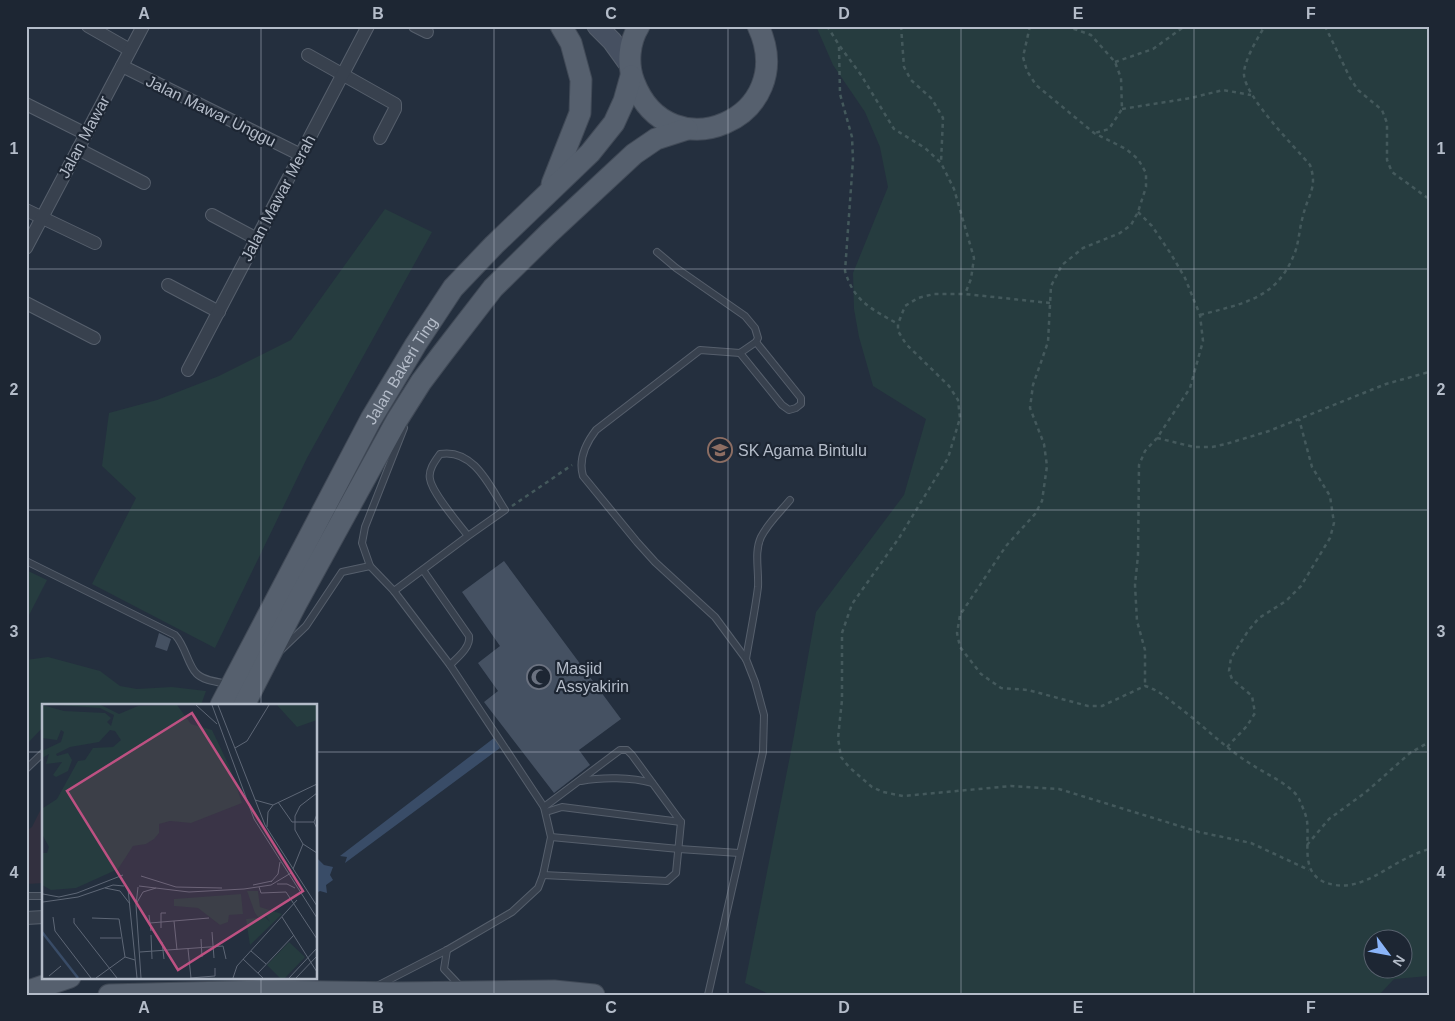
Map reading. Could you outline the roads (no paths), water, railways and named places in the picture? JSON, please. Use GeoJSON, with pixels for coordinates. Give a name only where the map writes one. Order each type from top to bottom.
{"type":"FeatureCollection","features":[{"type":"Feature","properties":{"kind":"main road"},"geometry":{"type":"LineString","coordinates":[[548,194],[580,113],[581,80],[571,43],[561,26]]}},
{"type":"Feature","properties":{"kind":"main road"},"geometry":{"type":"LineString","coordinates":[[597,26],[612,40],[631,71],[639,95],[651,111],[668,122],[687,128],[710,128],[732,121],[750,106],[762,87],[768,65],[766,42],[758,26]]}},
{"type":"Feature","properties":{"kind":"main road","name":"Jalan Bakeri Ting"},"geometry":{"type":"LineString","coordinates":[[221,704],[230,684],[371,419],[416,344],[453,288],[494,245],[590,153],[614,123],[624,101],[631,71],[631,48],[639,26]]}},
{"type":"Feature","properties":{"kind":"main road","name":"Jalan Bakeri Ting"},"geometry":{"type":"LineString","coordinates":[[244,704],[261,670],[398,420],[421,382],[493,288],[548,233],[634,154],[656,139],[687,128]]}},
{"type":"Feature","properties":{"kind":"main road"},"geometry":{"type":"LineString","coordinates":[[26,992],[67,978]]}},
{"type":"Feature","properties":{"kind":"main road"},"geometry":{"type":"LineString","coordinates":[[243,978],[261,991]]}},
{"type":"Feature","properties":{"kind":"main road"},"geometry":{"type":"LineString","coordinates":[[109,995],[162,989],[466,993],[554,991],[594,995]]}},
{"type":"Feature","properties":{"kind":"street"},"geometry":{"type":"LineString","coordinates":[[88,26],[130,50]]}},
{"type":"Feature","properties":{"kind":"street","name":"Jalan Mawar"},"geometry":{"type":"LineString","coordinates":[[26,248],[143,26]]}},
{"type":"Feature","properties":{"kind":"street","name":"Jalan Mawar Merah"},"geometry":{"type":"LineString","coordinates":[[188,370],[368,26]]}},
{"type":"Feature","properties":{"kind":"street"},"geometry":{"type":"LineString","coordinates":[[308,56],[394,104],[395,108],[380,138]]}},
{"type":"Feature","properties":{"kind":"street","name":"Jalan Mawar Unggu"},"geometry":{"type":"LineString","coordinates":[[122,66],[301,155]]}},
{"type":"Feature","properties":{"kind":"street"},"geometry":{"type":"LineString","coordinates":[[26,104],[86,134]]}},
{"type":"Feature","properties":{"kind":"street"},"geometry":{"type":"LineString","coordinates":[[78,149],[144,183]]}},
{"type":"Feature","properties":{"kind":"street"},"geometry":{"type":"LineString","coordinates":[[26,210],[95,243]]}},
{"type":"Feature","properties":{"kind":"street"},"geometry":{"type":"LineString","coordinates":[[212,215],[257,239]]}},
{"type":"Feature","properties":{"kind":"street"},"geometry":{"type":"LineString","coordinates":[[168,284],[219,312]]}},
{"type":"Feature","properties":{"kind":"street"},"geometry":{"type":"LineString","coordinates":[[26,303],[94,338]]}},
{"type":"Feature","properties":{"kind":"street"},"geometry":{"type":"LineString","coordinates":[[26,918],[42,917]]}},
{"type":"Feature","properties":{"kind":"lane"},"geometry":{"type":"LineString","coordinates":[[657,252],[676,268],[745,316],[755,328],[758,338],[756,342],[740,353],[700,350],[596,430],[589,440],[582,459],[581,470],[583,476],[655,562],[715,617],[746,659],[755,682],[764,715],[763,752],[708,995]]}},
{"type":"Feature","properties":{"kind":"lane"},"geometry":{"type":"LineString","coordinates":[[740,353],[782,405],[789,410],[796,408],[801,404],[801,398],[756,342]]}},
{"type":"Feature","properties":{"kind":"lane"},"geometry":{"type":"LineString","coordinates":[[367,992],[447,950],[512,912],[538,888],[543,875],[551,837],[545,809],[450,665],[394,591],[370,566],[362,543],[365,527],[421,382]]}},
{"type":"Feature","properties":{"kind":"lane"},"geometry":{"type":"LineString","coordinates":[[394,591],[505,510],[478,468],[460,455],[449,452],[440,454],[431,469],[429,478],[433,488],[468,536]]}},
{"type":"Feature","properties":{"kind":"lane"},"geometry":{"type":"LineString","coordinates":[[746,659],[756,603],[759,572],[757,552],[766,529],[790,500]]}},
{"type":"Feature","properties":{"kind":"lane"},"geometry":{"type":"LineString","coordinates":[[26,561],[175,635],[181,641],[195,672],[204,678],[230,684]]}},
{"type":"Feature","properties":{"kind":"lane"},"geometry":{"type":"LineString","coordinates":[[261,670],[306,626],[342,572],[370,566]]}},
{"type":"Feature","properties":{"kind":"lane"},"geometry":{"type":"LineString","coordinates":[[423,570],[469,636],[470,641],[467,646],[450,665]]}},
{"type":"Feature","properties":{"kind":"lane"},"geometry":{"type":"LineString","coordinates":[[543,875],[667,881],[676,873],[682,822],[632,754],[627,750],[620,750],[578,781],[545,809]]}},
{"type":"Feature","properties":{"kind":"lane"},"geometry":{"type":"LineString","coordinates":[[26,769],[42,754]]}},
{"type":"Feature","properties":{"kind":"lane"},"geometry":{"type":"LineString","coordinates":[[578,781],[593,779],[643,780],[652,783]]}},
{"type":"Feature","properties":{"kind":"lane"},"geometry":{"type":"LineString","coordinates":[[545,809],[562,807],[682,822]]}},
{"type":"Feature","properties":{"kind":"lane"},"geometry":{"type":"LineString","coordinates":[[551,837],[739,853]]}},
{"type":"Feature","properties":{"kind":"lane"},"geometry":{"type":"LineString","coordinates":[[26,896],[42,896]]}},
{"type":"Feature","properties":{"kind":"lane"},"geometry":{"type":"LineString","coordinates":[[447,950],[444,969],[466,993]]}},
{"type":"Feature","properties":{"kind":"water"},"geometry":{"type":"Polygon","coordinates":[[[494,738],[500,748],[345,863],[347,857],[340,856],[494,738]]]}},
{"type":"Feature","properties":{"kind":"water"},"geometry":{"type":"Polygon","coordinates":[[[318,859],[324,865],[333,867],[330,875],[333,880],[326,885],[327,893],[318,892],[318,859]]]}},
{"type":"Feature","properties":{"kind":"place","name":"SK Agama Bintulu"},"geometry":{"type":"Point","coordinates":[720,450]}},
{"type":"Feature","properties":{"kind":"place","name":"Masjid Assyakirin"},"geometry":{"type":"Point","coordinates":[539,677]}}]}
